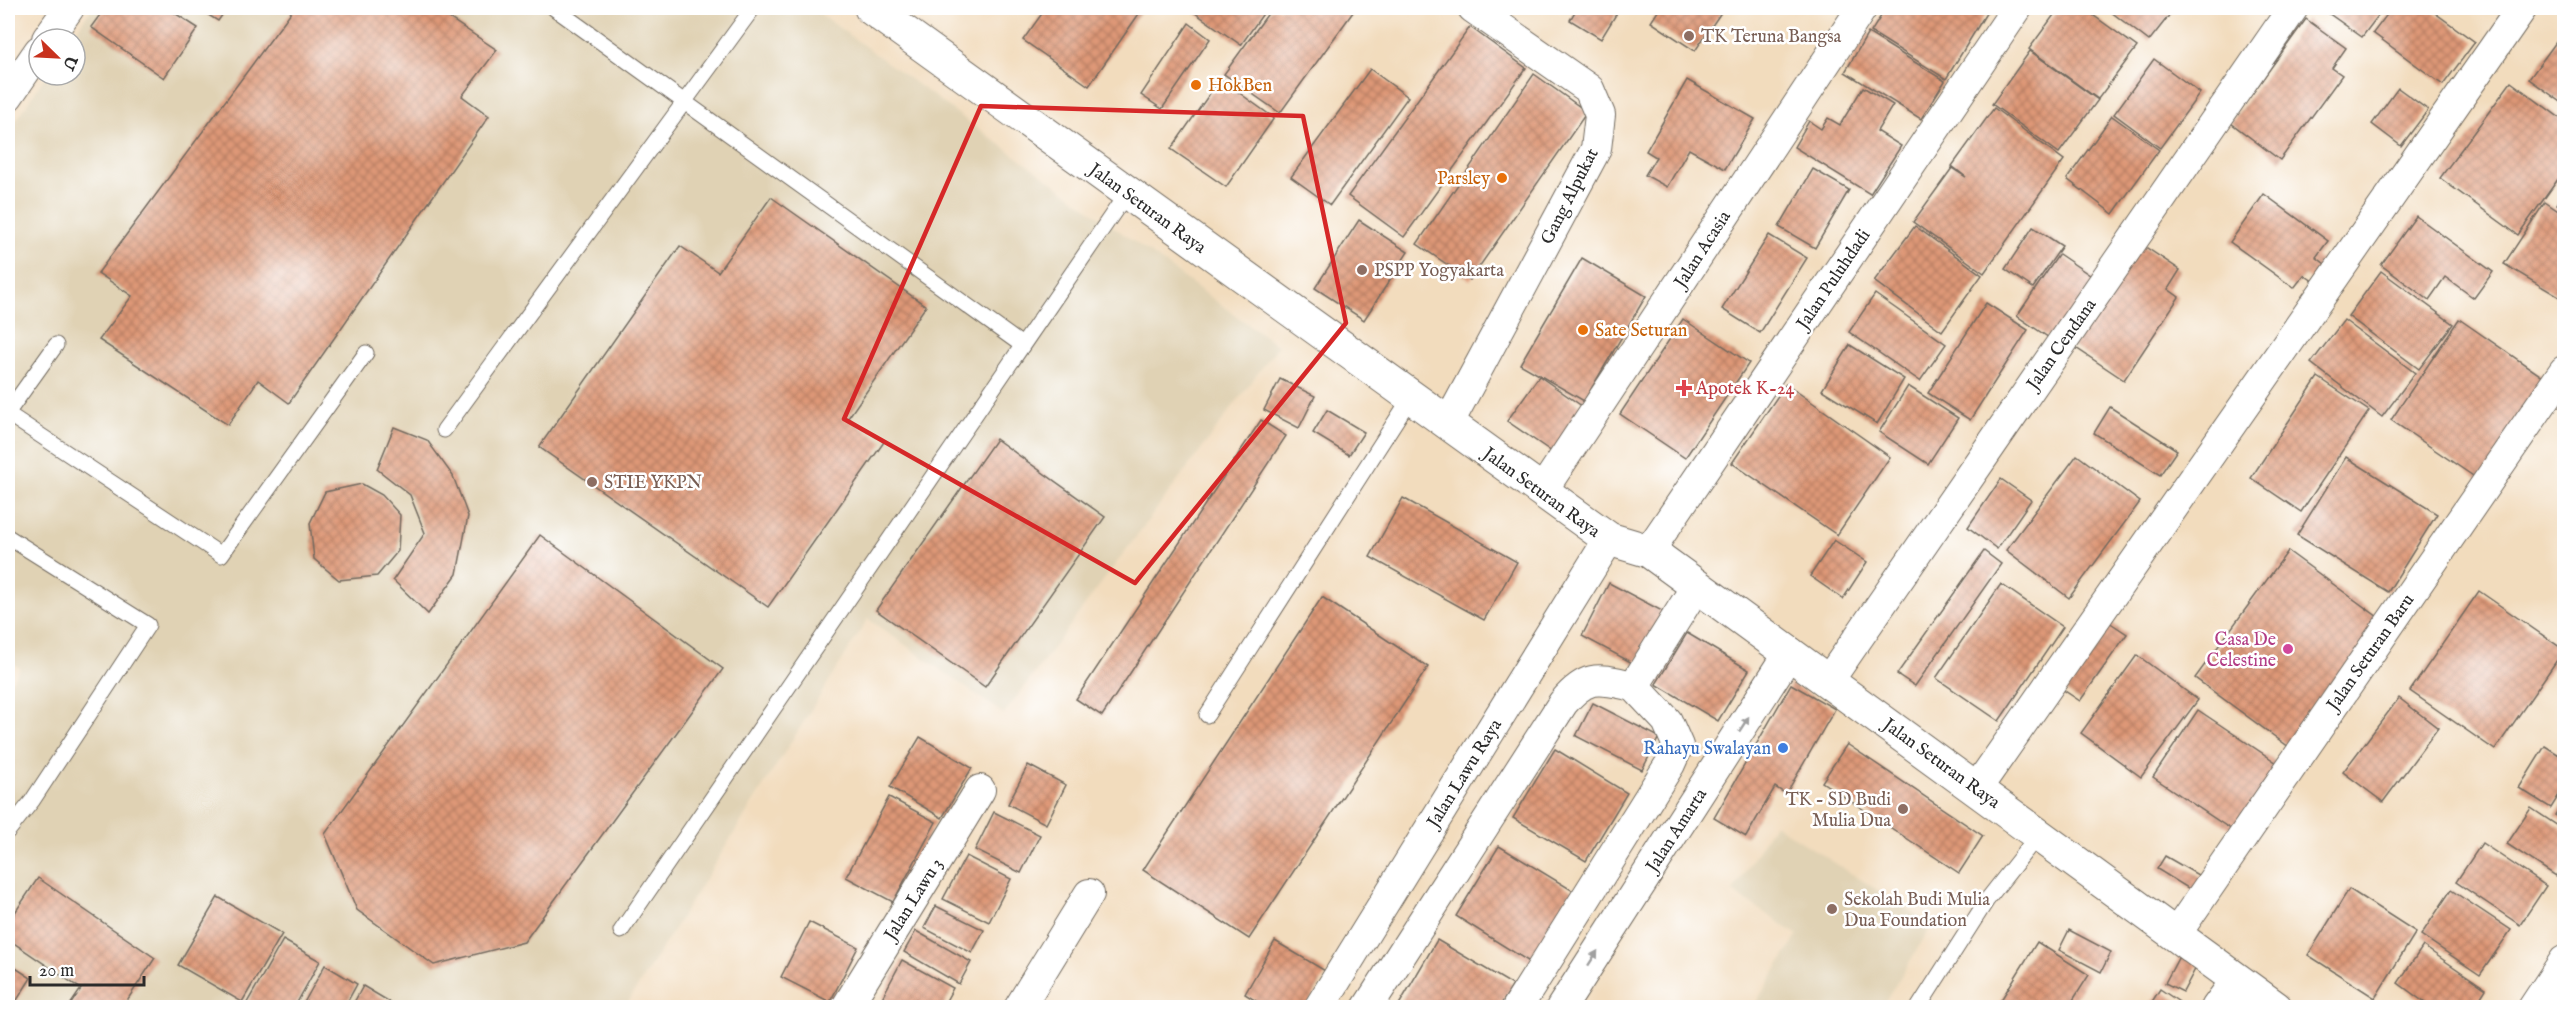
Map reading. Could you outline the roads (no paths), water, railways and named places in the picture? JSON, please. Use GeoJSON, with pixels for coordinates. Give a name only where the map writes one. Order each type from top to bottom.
{"type":"FeatureCollection","features":[{"type":"Feature","properties":{"kind":"main road","name":"Jalan Seturan Raya"},"geometry":{"type":"LineString","coordinates":[[871,8],[1609,540],[1649,551],[1697,585],[2276,1008]]}},
{"type":"Feature","properties":{"kind":"street"},"geometry":{"type":"LineString","coordinates":[[56,27],[69,8]]}},
{"type":"Feature","properties":{"kind":"street","name":"Gang Alpukat"},"geometry":{"type":"LineString","coordinates":[[1448,424],[1596,149],[1600,115],[1589,89],[1473,8]]}},
{"type":"Feature","properties":{"kind":"street","name":"Jalan Acasia"},"geometry":{"type":"LineString","coordinates":[[1542,491],[1862,8]]}},
{"type":"Feature","properties":{"kind":"street","name":"Jalan Puluhdadi"},"geometry":{"type":"LineString","coordinates":[[1649,551],[2017,8]]}},
{"type":"Feature","properties":{"kind":"street","name":"Jalan Cendana"},"geometry":{"type":"LineString","coordinates":[[1829,680],[2292,8]]}},
{"type":"Feature","properties":{"kind":"street"},"geometry":{"type":"LineString","coordinates":[[1977,788],[2522,8]]}},
{"type":"Feature","properties":{"kind":"street"},"geometry":{"type":"LineString","coordinates":[[8,96],[27,68]]}},
{"type":"Feature","properties":{"kind":"street","name":"Jalan Seturan Baru"},"geometry":{"type":"LineString","coordinates":[[2176,934],[2565,371]]}},
{"type":"Feature","properties":{"kind":"street","name":"Jalan Lawu Raya"},"geometry":{"type":"LineString","coordinates":[[1319,1008],[1609,540]]}},
{"type":"Feature","properties":{"kind":"street"},"geometry":{"type":"LineString","coordinates":[[1634,686],[1697,585]]}},
{"type":"Feature","properties":{"kind":"street","name":"Jalan Amarta"},"geometry":{"type":"LineString","coordinates":[[1561,1008],[1790,652]]}},
{"type":"Feature","properties":{"kind":"street"},"geometry":{"type":"LineString","coordinates":[[1367,1008],[1575,688],[1597,678],[1634,686],[1667,721],[1678,746],[1670,764],[1517,1008]]}},
{"type":"Feature","properties":{"kind":"street","name":"Jalan Lawu 3"},"geometry":{"type":"LineString","coordinates":[[846,1008],[980,790]]}},
{"type":"Feature","properties":{"kind":"street"},"geometry":{"type":"LineString","coordinates":[[1019,1008],[1089,894]]}},
{"type":"Feature","properties":{"kind":"street"},"geometry":{"type":"LineString","coordinates":[[2533,1008],[2565,961]]}},
{"type":"Feature","properties":{"kind":"street"},"geometry":{"type":"LineString","coordinates":[[2216,1008],[2237,979]]}},
{"type":"Feature","properties":{"kind":"lane"},"geometry":{"type":"LineString","coordinates":[[554,8],[1022,345]]}},
{"type":"Feature","properties":{"kind":"lane"},"geometry":{"type":"LineString","coordinates":[[444,430],[753,8]]}},
{"type":"Feature","properties":{"kind":"lane"},"geometry":{"type":"LineString","coordinates":[[621,931],[1127,193]]}},
{"type":"Feature","properties":{"kind":"lane"},"geometry":{"type":"LineString","coordinates":[[56,345],[8,413],[221,555],[366,353]]}},
{"type":"Feature","properties":{"kind":"lane"},"geometry":{"type":"LineString","coordinates":[[1207,715],[1411,397]]}},
{"type":"Feature","properties":{"kind":"lane"},"geometry":{"type":"LineString","coordinates":[[8,537],[148,625],[32,801],[8,831]]}},
{"type":"Feature","properties":{"kind":"lane"},"geometry":{"type":"LineString","coordinates":[[1918,1008],[1987,900],[2039,834]]}},
{"type":"Feature","properties":{"kind":"place","name":"TK Teruna Bangsa"},"geometry":{"type":"Point","coordinates":[1689,36]}},
{"type":"Feature","properties":{"kind":"place","name":"HokBen"},"geometry":{"type":"Point","coordinates":[1196,85]}},
{"type":"Feature","properties":{"kind":"place","name":"Parsley"},"geometry":{"type":"Point","coordinates":[1502,178]}},
{"type":"Feature","properties":{"kind":"place","name":"PSPP Yogyakarta"},"geometry":{"type":"Point","coordinates":[1362,270]}},
{"type":"Feature","properties":{"kind":"place","name":"Sate Seturan"},"geometry":{"type":"Point","coordinates":[1583,330]}},
{"type":"Feature","properties":{"kind":"place","name":"Apotek K-24"},"geometry":{"type":"Point","coordinates":[1684,388]}},
{"type":"Feature","properties":{"kind":"place","name":"STIE YKPN"},"geometry":{"type":"Point","coordinates":[592,482]}},
{"type":"Feature","properties":{"kind":"place","name":"Casa De Celestine"},"geometry":{"type":"Point","coordinates":[2288,649]}},
{"type":"Feature","properties":{"kind":"place","name":"Rahayu Swalayan"},"geometry":{"type":"Point","coordinates":[1783,748]}},
{"type":"Feature","properties":{"kind":"place","name":"TK - SD Budi Mulia Dua"},"geometry":{"type":"Point","coordinates":[1903,809]}},
{"type":"Feature","properties":{"kind":"place","name":"Sekolah Budi Mulia Dua Foundation"},"geometry":{"type":"Point","coordinates":[1832,909]}}]}
